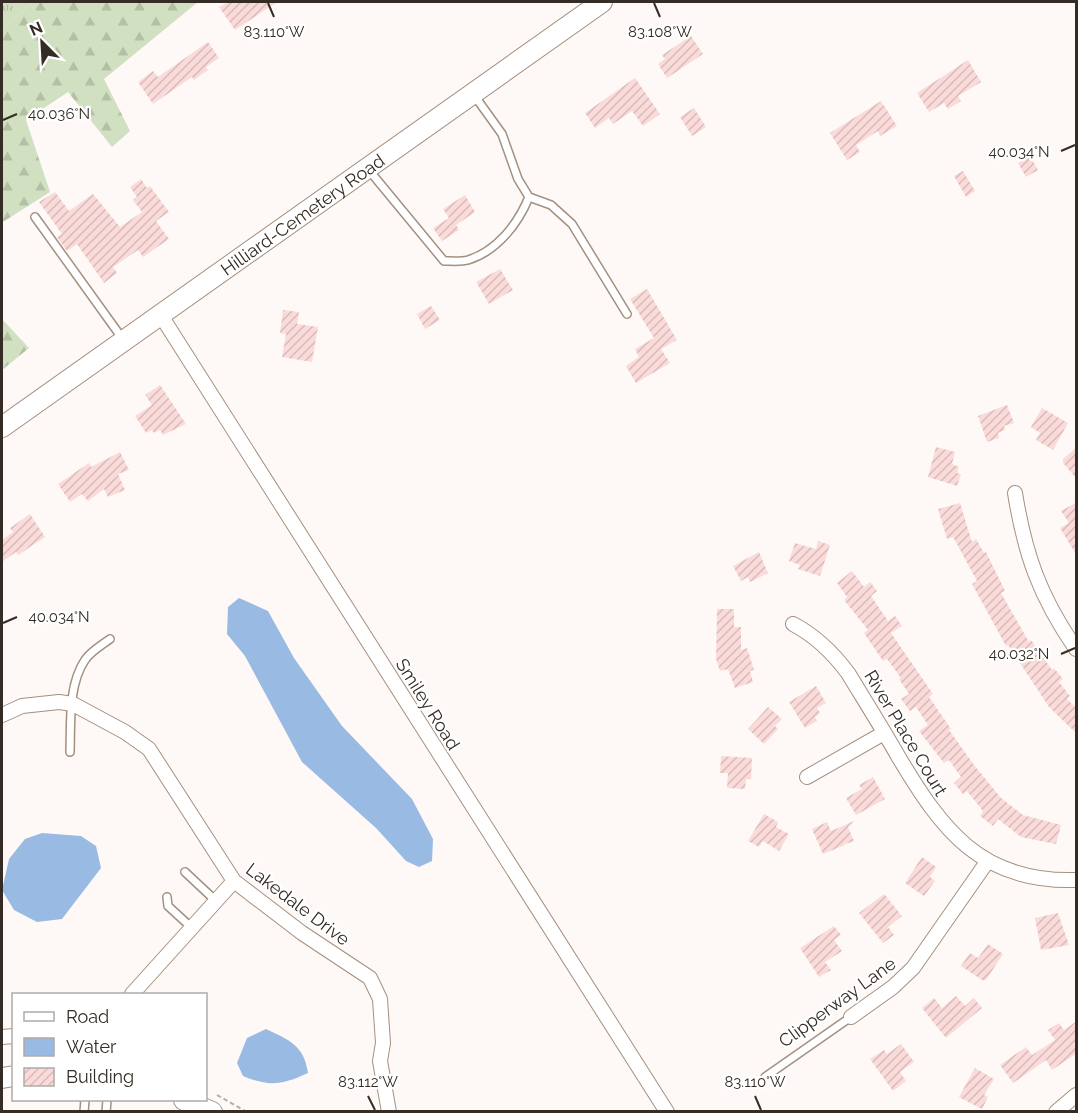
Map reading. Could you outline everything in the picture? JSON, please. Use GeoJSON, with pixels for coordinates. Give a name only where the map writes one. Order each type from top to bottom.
{"type":"FeatureCollection","features":[{"type":"Feature","properties":{"kind":"main road","name":"Hilliard-Cemetery Road"},"geometry":{"type":"LineString","coordinates":[[2,427],[602,2]]}},
{"type":"Feature","properties":{"kind":"main road"},"geometry":{"type":"LineString","coordinates":[[194,1101],[214,1103]]}},
{"type":"Feature","properties":{"kind":"street","name":"Smiley Road"},"geometry":{"type":"LineString","coordinates":[[160,314],[667,1112]]}},
{"type":"Feature","properties":{"kind":"street"},"geometry":{"type":"LineString","coordinates":[[1014,493],[1020,524],[1041,591],[1077,649]]}},
{"type":"Feature","properties":{"kind":"street","name":"River Place Court"},"geometry":{"type":"LineString","coordinates":[[793,624],[808,632],[834,654],[926,804],[944,827],[987,862]]}},
{"type":"Feature","properties":{"kind":"street","name":"Lakedale Drive"},"geometry":{"type":"LineString","coordinates":[[2,715],[22,706],[59,702],[73,704],[125,732],[148,749],[234,881],[302,933],[370,978],[380,999],[383,1043],[380,1061],[389,1112]]}},
{"type":"Feature","properties":{"kind":"street"},"geometry":{"type":"LineString","coordinates":[[807,777],[884,733]]}},
{"type":"Feature","properties":{"kind":"street"},"geometry":{"type":"LineString","coordinates":[[987,862],[1038,879],[1077,880]]}},
{"type":"Feature","properties":{"kind":"street","name":"Clipperway Lane"},"geometry":{"type":"LineString","coordinates":[[851,1017],[893,987],[913,968],[987,862]]}},
{"type":"Feature","properties":{"kind":"street"},"geometry":{"type":"LineString","coordinates":[[133,993],[234,881]]}},
{"type":"Feature","properties":{"kind":"street"},"geometry":{"type":"LineString","coordinates":[[1056,1112],[1077,1095]]}},
{"type":"Feature","properties":{"kind":"lane"},"geometry":{"type":"LineString","coordinates":[[473,93],[502,134],[518,179],[529,197],[551,206],[572,224],[627,314]]}},
{"type":"Feature","properties":{"kind":"lane"},"geometry":{"type":"LineString","coordinates":[[367,168],[444,261],[467,261],[495,246],[521,217],[529,197]]}},
{"type":"Feature","properties":{"kind":"lane"},"geometry":{"type":"LineString","coordinates":[[35,217],[124,340]]}},
{"type":"Feature","properties":{"kind":"lane"},"geometry":{"type":"LineString","coordinates":[[70,752],[73,693],[85,659],[110,639]]}},
{"type":"Feature","properties":{"kind":"lane"},"geometry":{"type":"LineString","coordinates":[[185,872],[216,901]]}},
{"type":"Feature","properties":{"kind":"lane"},"geometry":{"type":"LineString","coordinates":[[167,897],[168,906],[192,928]]}},
{"type":"Feature","properties":{"kind":"lane"},"geometry":{"type":"LineString","coordinates":[[159,907],[168,906]]}},
{"type":"Feature","properties":{"kind":"lane","name":"Clipperway Lane"},"geometry":{"type":"LineString","coordinates":[[765,1077],[851,1017]]}},
{"type":"Feature","properties":{"kind":"path"},"geometry":{"type":"LineString","coordinates":[[214,1103],[247,1112]]}},
{"type":"Feature","properties":{"kind":"green space"},"geometry":{"type":"Polygon","coordinates":[[[2,2],[33,2],[2,30],[2,2]]]}},
{"type":"Feature","properties":{"kind":"green space"},"geometry":{"type":"Polygon","coordinates":[[[33,2],[198,2],[104,79],[130,131],[112,147],[68,92],[26,120],[50,192],[3,222],[2,30],[33,2]]]}},
{"type":"Feature","properties":{"kind":"green space"},"geometry":{"type":"Polygon","coordinates":[[[2,319],[29,348],[2,370],[2,319]]]}},
{"type":"Feature","properties":{"kind":"water"},"geometry":{"type":"Polygon","coordinates":[[[239,598],[268,611],[294,658],[342,726],[412,799],[433,839],[432,861],[419,867],[406,861],[376,828],[302,762],[245,656],[227,634],[228,607],[239,598]]]}},
{"type":"Feature","properties":{"kind":"water"},"geometry":{"type":"Polygon","coordinates":[[[42,833],[81,836],[96,846],[101,868],[62,919],[37,922],[14,910],[2,890],[9,859],[25,839],[42,833]]]}},
{"type":"Feature","properties":{"kind":"water"},"geometry":{"type":"Polygon","coordinates":[[[266,1029],[288,1040],[299,1050],[308,1073],[276,1083],[260,1082],[243,1076],[237,1063],[247,1038],[266,1029]]]}},
{"type":"Feature","properties":{"kind":"building"},"geometry":{"type":"Polygon","coordinates":[[[228,2],[277,2],[235,30],[219,7],[228,2]]]}},
{"type":"Feature","properties":{"kind":"building"},"geometry":{"type":"Polygon","coordinates":[[[691,36],[703,54],[667,78],[658,64],[665,59],[662,55],[691,36]]]}},
{"type":"Feature","properties":{"kind":"building"},"geometry":{"type":"Polygon","coordinates":[[[208,42],[219,58],[206,67],[208,70],[194,80],[192,77],[153,104],[138,82],[153,71],[158,77],[208,42]]]}},
{"type":"Feature","properties":{"kind":"building"},"geometry":{"type":"Polygon","coordinates":[[[968,60],[981,82],[958,96],[961,101],[948,109],[944,103],[929,112],[917,93],[968,60]]]}},
{"type":"Feature","properties":{"kind":"building"},"geometry":{"type":"Polygon","coordinates":[[[635,78],[660,114],[643,126],[632,111],[613,124],[609,118],[595,128],[585,113],[635,78]]]}},
{"type":"Feature","properties":{"kind":"building"},"geometry":{"type":"Polygon","coordinates":[[[881,101],[897,126],[880,136],[878,131],[856,145],[860,152],[847,160],[830,133],[881,101]]]}},
{"type":"Feature","properties":{"kind":"building"},"geometry":{"type":"Polygon","coordinates":[[[694,108],[706,127],[692,136],[680,117],[694,108]]]}},
{"type":"Feature","properties":{"kind":"building"},"geometry":{"type":"Polygon","coordinates":[[[1030,156],[1038,170],[1026,177],[1018,163],[1030,156]]]}},
{"type":"Feature","properties":{"kind":"building"},"geometry":{"type":"Polygon","coordinates":[[[963,171],[975,191],[966,197],[954,176],[963,171]]]}},
{"type":"Feature","properties":{"kind":"building"},"geometry":{"type":"Polygon","coordinates":[[[141,179],[147,188],[150,186],[169,212],[156,221],[169,239],[143,257],[138,250],[113,267],[117,273],[104,283],[77,244],[67,251],[57,237],[62,234],[39,202],[55,192],[69,211],[93,194],[120,227],[142,212],[133,200],[137,197],[130,187],[141,179]]]}},
{"type":"Feature","properties":{"kind":"building"},"geometry":{"type":"Polygon","coordinates":[[[465,195],[475,212],[456,225],[459,230],[442,241],[433,228],[449,218],[443,209],[465,195]]]}},
{"type":"Feature","properties":{"kind":"building"},"geometry":{"type":"Polygon","coordinates":[[[500,269],[513,290],[489,304],[476,282],[500,269]]]}},
{"type":"Feature","properties":{"kind":"building"},"geometry":{"type":"Polygon","coordinates":[[[647,289],[677,340],[661,349],[670,363],[636,383],[626,366],[639,357],[635,349],[654,338],[630,299],[647,289]]]}},
{"type":"Feature","properties":{"kind":"building"},"geometry":{"type":"Polygon","coordinates":[[[431,306],[440,320],[425,329],[417,314],[431,306]]]}},
{"type":"Feature","properties":{"kind":"building"},"geometry":{"type":"Polygon","coordinates":[[[283,310],[299,312],[297,324],[318,327],[312,362],[282,357],[286,334],[280,333],[283,310]]]}},
{"type":"Feature","properties":{"kind":"building"},"geometry":{"type":"Polygon","coordinates":[[[160,385],[186,424],[163,435],[160,430],[146,433],[135,416],[152,405],[145,395],[160,385]]]}},
{"type":"Feature","properties":{"kind":"building"},"geometry":{"type":"Polygon","coordinates":[[[1007,405],[1014,423],[1004,426],[1005,430],[998,433],[999,438],[987,442],[978,416],[1007,405]]]}},
{"type":"Feature","properties":{"kind":"building"},"geometry":{"type":"Polygon","coordinates":[[[1042,408],[1068,423],[1053,450],[1036,440],[1040,433],[1031,427],[1042,408]]]}},
{"type":"Feature","properties":{"kind":"building"},"geometry":{"type":"Polygon","coordinates":[[[936,447],[955,452],[952,464],[959,467],[957,473],[961,474],[957,486],[928,477],[936,447]]]}},
{"type":"Feature","properties":{"kind":"building"},"geometry":{"type":"Polygon","coordinates":[[[1077,447],[1077,479],[1063,463],[1063,459],[1077,447]]]}},
{"type":"Feature","properties":{"kind":"building"},"geometry":{"type":"Polygon","coordinates":[[[120,452],[129,470],[118,474],[125,490],[108,497],[104,489],[88,501],[82,494],[70,502],[58,484],[89,463],[91,467],[120,452]]]}},
{"type":"Feature","properties":{"kind":"building"},"geometry":{"type":"Polygon","coordinates":[[[1077,502],[1077,556],[1060,528],[1069,523],[1061,511],[1077,502]]]}},
{"type":"Feature","properties":{"kind":"building"},"geometry":{"type":"Polygon","coordinates":[[[960,503],[972,542],[976,539],[984,553],[986,552],[1005,591],[1001,593],[1029,642],[1031,640],[1052,670],[1054,668],[1063,679],[1059,682],[1070,696],[1067,699],[1077,709],[1077,734],[1049,707],[1008,645],[1006,646],[972,584],[977,581],[953,537],[947,539],[938,509],[960,503]]]}},
{"type":"Feature","properties":{"kind":"building"},"geometry":{"type":"Polygon","coordinates":[[[30,514],[45,537],[18,555],[16,552],[2,562],[2,540],[13,532],[10,528],[30,514]]]}},
{"type":"Feature","properties":{"kind":"building"},"geometry":{"type":"Polygon","coordinates":[[[818,541],[830,545],[820,576],[798,569],[800,565],[789,561],[795,543],[816,549],[818,541]]]}},
{"type":"Feature","properties":{"kind":"building"},"geometry":{"type":"Polygon","coordinates":[[[759,552],[768,573],[750,582],[748,577],[741,581],[733,566],[759,552]]]}},
{"type":"Feature","properties":{"kind":"building"},"geometry":{"type":"Polygon","coordinates":[[[852,571],[864,587],[870,582],[877,591],[871,596],[888,621],[895,616],[902,626],[891,633],[933,694],[929,697],[974,765],[1001,798],[1023,815],[1061,825],[1056,844],[1021,837],[998,819],[993,826],[980,816],[983,811],[967,791],[963,794],[954,783],[961,777],[949,760],[944,763],[919,731],[928,725],[916,707],[910,711],[901,699],[909,694],[899,679],[901,678],[887,659],[883,661],[864,633],[868,630],[844,600],[847,597],[837,583],[852,571]]]}},
{"type":"Feature","properties":{"kind":"building"},"geometry":{"type":"Polygon","coordinates":[[[717,609],[734,609],[734,627],[741,627],[741,650],[747,648],[754,670],[750,671],[753,682],[735,688],[728,669],[720,671],[716,659],[717,609]]]}},
{"type":"Feature","properties":{"kind":"building"},"geometry":{"type":"Polygon","coordinates":[[[816,686],[826,703],[817,708],[820,713],[815,717],[817,721],[805,728],[789,702],[816,686]]]}},
{"type":"Feature","properties":{"kind":"building"},"geometry":{"type":"Polygon","coordinates":[[[768,707],[782,719],[775,726],[778,729],[764,744],[748,729],[768,707]]]}},
{"type":"Feature","properties":{"kind":"building"},"geometry":{"type":"Polygon","coordinates":[[[721,756],[752,758],[751,779],[746,779],[745,789],[727,788],[728,773],[720,773],[721,756]]]}},
{"type":"Feature","properties":{"kind":"building"},"geometry":{"type":"Polygon","coordinates":[[[873,777],[885,799],[856,815],[846,798],[862,789],[859,785],[873,777]]]}},
{"type":"Feature","properties":{"kind":"building"},"geometry":{"type":"Polygon","coordinates":[[[764,814],[778,822],[776,827],[789,834],[779,851],[763,841],[759,847],[748,841],[764,814]]]}},
{"type":"Feature","properties":{"kind":"building"},"geometry":{"type":"Polygon","coordinates":[[[854,821],[848,827],[854,841],[843,843],[845,845],[823,854],[812,829],[827,822],[831,831],[854,821]]]}},
{"type":"Feature","properties":{"kind":"building"},"geometry":{"type":"Polygon","coordinates":[[[922,857],[936,867],[930,877],[935,881],[924,896],[905,883],[922,857]]]}},
{"type":"Feature","properties":{"kind":"building"},"geometry":{"type":"Polygon","coordinates":[[[884,894],[902,916],[888,927],[894,935],[883,943],[859,913],[884,894]]]}},
{"type":"Feature","properties":{"kind":"building"},"geometry":{"type":"Polygon","coordinates":[[[1058,913],[1069,945],[1041,950],[1035,918],[1058,913]]]}},
{"type":"Feature","properties":{"kind":"building"},"geometry":{"type":"Polygon","coordinates":[[[834,926],[841,935],[834,940],[842,951],[825,962],[831,970],[819,977],[800,948],[834,926]]]}},
{"type":"Feature","properties":{"kind":"building"},"geometry":{"type":"Polygon","coordinates":[[[988,944],[1003,954],[986,980],[982,980],[961,966],[970,953],[978,958],[988,944]]]}},
{"type":"Feature","properties":{"kind":"building"},"geometry":{"type":"Polygon","coordinates":[[[956,996],[965,1006],[974,998],[982,1008],[946,1038],[922,1008],[934,998],[942,1008],[956,996]]]}},
{"type":"Feature","properties":{"kind":"building"},"geometry":{"type":"Polygon","coordinates":[[[1077,1021],[1077,1053],[1052,1070],[1046,1060],[1013,1083],[1000,1065],[1026,1047],[1032,1055],[1055,1040],[1048,1030],[1059,1023],[1064,1030],[1077,1021]]]}},
{"type":"Feature","properties":{"kind":"building"},"geometry":{"type":"Polygon","coordinates":[[[901,1044],[914,1062],[900,1072],[906,1081],[893,1091],[870,1059],[884,1050],[887,1054],[901,1044]]]}},
{"type":"Feature","properties":{"kind":"building"},"geometry":{"type":"Polygon","coordinates":[[[975,1068],[994,1079],[984,1095],[988,1097],[982,1109],[959,1097],[975,1068]]]}}]}
